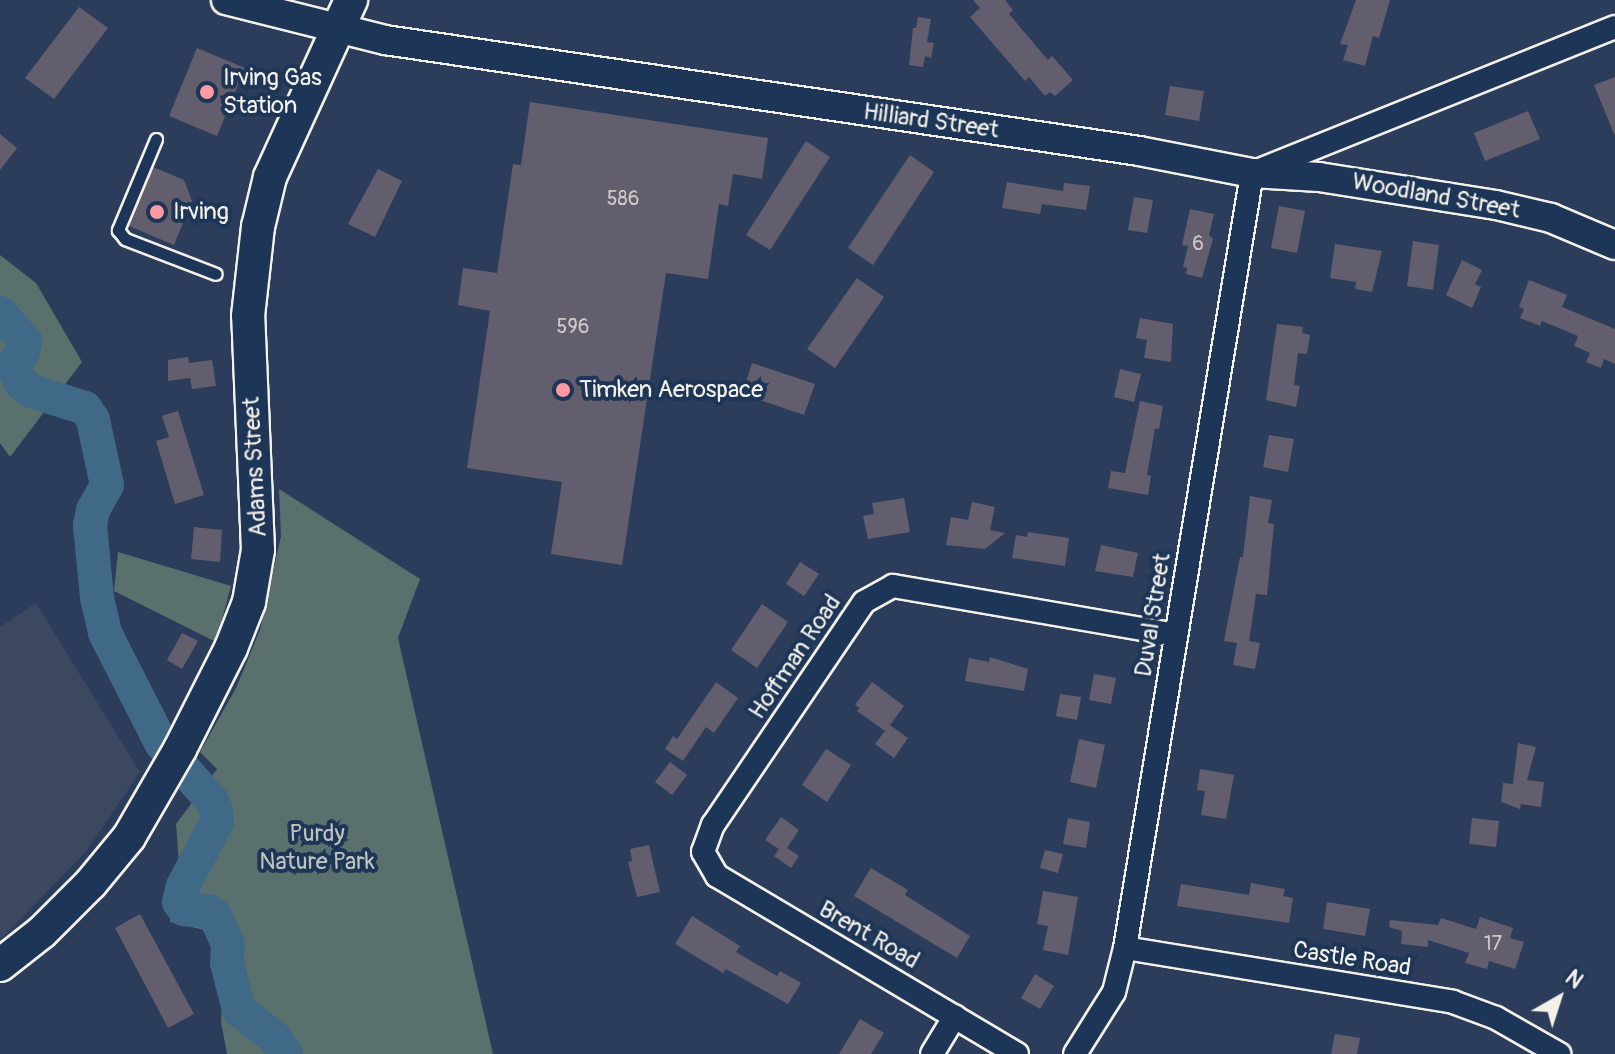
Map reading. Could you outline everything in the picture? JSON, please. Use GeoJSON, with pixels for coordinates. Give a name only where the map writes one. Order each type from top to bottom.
{"type":"FeatureCollection","features":[{"type":"Feature","properties":{"kind":"main road","name":"Adams Street"},"geometry":{"type":"LineString","coordinates":[[0,965],[42,932],[91,883],[129,837],[175,758],[231,648],[249,602],[258,550],[248,316],[258,227],[270,177],[335,28],[351,0]]}},
{"type":"Feature","properties":{"kind":"street","name":"Hilliard Street"},"geometry":{"type":"LineString","coordinates":[[226,0],[385,40],[1139,151],[1252,173]]}},
{"type":"Feature","properties":{"kind":"street"},"geometry":{"type":"LineString","coordinates":[[1252,173],[1615,27]]}},
{"type":"Feature","properties":{"kind":"street","name":"Woodland Street"},"geometry":{"type":"LineString","coordinates":[[1252,173],[1319,177],[1496,205],[1551,218],[1615,245]]}},
{"type":"Feature","properties":{"kind":"street","name":"Duval Street"},"geometry":{"type":"LineString","coordinates":[[1075,1054],[1114,992],[1125,948],[1252,173]]}},
{"type":"Feature","properties":{"kind":"street","name":"Hoffman Road"},"geometry":{"type":"LineString","coordinates":[[703,852],[713,825],[864,602],[893,586],[1176,635]]}},
{"type":"Feature","properties":{"kind":"street","name":"Brent Road"},"geometry":{"type":"LineString","coordinates":[[703,852],[717,876],[1017,1054]]}},
{"type":"Feature","properties":{"kind":"street","name":"Castle Road"},"geometry":{"type":"LineString","coordinates":[[1125,948],[1453,1002],[1496,1018],[1559,1054]]}},
{"type":"Feature","properties":{"kind":"street"},"geometry":{"type":"LineString","coordinates":[[932,1054],[955,1016]]}},
{"type":"Feature","properties":{"kind":"lane"},"geometry":{"type":"LineString","coordinates":[[156,139],[118,230],[125,239],[216,274]]}},
{"type":"Feature","properties":{"kind":"shaded area"},"geometry":{"type":"Polygon","coordinates":[[[36,603],[140,772],[85,853],[0,940],[0,627],[36,603]]]}},
{"type":"Feature","properties":{"kind":"green space"},"geometry":{"type":"Polygon","coordinates":[[[0,255],[36,283],[82,362],[10,457],[0,443],[0,255]]]}},
{"type":"Feature","properties":{"kind":"green space","name":"Purdy Nature Park"},"geometry":{"type":"Polygon","coordinates":[[[279,489],[420,579],[398,638],[493,1054],[227,1054],[221,1022],[226,935],[170,922],[179,863],[176,824],[217,769],[200,752],[236,688],[260,630],[281,536],[279,489]]]}},
{"type":"Feature","properties":{"kind":"green space"},"geometry":{"type":"Polygon","coordinates":[[[118,552],[231,586],[216,642],[114,591],[118,552]]]}},
{"type":"Feature","properties":{"kind":"building"},"geometry":{"type":"Polygon","coordinates":[[[973,0],[1005,0],[1013,10],[1009,14],[1048,60],[1052,56],[1073,80],[1055,96],[1050,92],[1045,96],[1029,77],[1025,81],[970,17],[980,8],[973,0]]]}},
{"type":"Feature","properties":{"kind":"building"},"geometry":{"type":"Polygon","coordinates":[[[1356,0],[1390,0],[1379,38],[1373,36],[1365,66],[1343,60],[1348,45],[1340,44],[1356,0]]]}},
{"type":"Feature","properties":{"kind":"building"},"geometry":{"type":"Polygon","coordinates":[[[79,7],[108,28],[54,99],[25,78],[79,7]]]}},
{"type":"Feature","properties":{"kind":"building"},"geometry":{"type":"Polygon","coordinates":[[[918,17],[931,19],[927,42],[934,43],[931,58],[925,56],[923,67],[909,65],[913,28],[916,28],[918,17]]]}},
{"type":"Feature","properties":{"kind":"building","name":"Irving Gas Station"},"geometry":{"type":"Polygon","coordinates":[[[197,48],[245,68],[217,136],[169,116],[197,48]]]}},
{"type":"Feature","properties":{"kind":"building"},"geometry":{"type":"Polygon","coordinates":[[[1615,77],[1615,134],[1614,134],[1594,85],[1615,77]]]}},
{"type":"Feature","properties":{"kind":"building"},"geometry":{"type":"Polygon","coordinates":[[[1170,86],[1204,91],[1199,121],[1165,115],[1170,86]]]}},
{"type":"Feature","properties":{"kind":"building","name":"Timken Aerospace"},"geometry":{"type":"Polygon","coordinates":[[[530,102],[768,138],[762,179],[733,174],[728,206],[719,204],[708,279],[666,273],[622,565],[551,554],[562,482],[467,468],[490,311],[458,305],[463,268],[497,273],[513,164],[521,165],[530,102]]]}},
{"type":"Feature","properties":{"kind":"building"},"geometry":{"type":"Polygon","coordinates":[[[1528,111],[1540,139],[1485,161],[1474,133],[1528,111]]]}},
{"type":"Feature","properties":{"kind":"building"},"geometry":{"type":"Polygon","coordinates":[[[0,134],[17,148],[0,170],[0,134]]]}},
{"type":"Feature","properties":{"kind":"building"},"geometry":{"type":"Polygon","coordinates":[[[806,141],[830,157],[770,250],[746,235],[806,141]]]}},
{"type":"Feature","properties":{"kind":"building"},"geometry":{"type":"Polygon","coordinates":[[[910,155],[934,172],[873,265],[848,248],[910,155]]]}},
{"type":"Feature","properties":{"kind":"building","name":"Irving"},"geometry":{"type":"Polygon","coordinates":[[[153,167],[184,180],[192,201],[174,245],[129,226],[153,167]]]}},
{"type":"Feature","properties":{"kind":"building"},"geometry":{"type":"Polygon","coordinates":[[[378,169],[402,181],[375,237],[348,224],[378,169]]]}},
{"type":"Feature","properties":{"kind":"building"},"geometry":{"type":"Polygon","coordinates":[[[1007,182],[1063,191],[1064,183],[1090,186],[1086,210],[1042,204],[1040,214],[1002,208],[1007,182]]]}},
{"type":"Feature","properties":{"kind":"building"},"geometry":{"type":"Polygon","coordinates":[[[1134,197],[1153,200],[1147,233],[1128,230],[1134,197]]]}},
{"type":"Feature","properties":{"kind":"building"},"geometry":{"type":"Polygon","coordinates":[[[1279,206],[1305,211],[1297,253],[1271,248],[1279,206]]]}},
{"type":"Feature","properties":{"kind":"building"},"geometry":{"type":"Polygon","coordinates":[[[1190,209],[1214,214],[1209,235],[1213,239],[1202,278],[1186,274],[1187,268],[1183,267],[1188,246],[1182,245],[1190,209]]]}},
{"type":"Feature","properties":{"kind":"building"},"geometry":{"type":"Polygon","coordinates":[[[1413,241],[1439,245],[1433,290],[1407,286],[1413,241]]]}},
{"type":"Feature","properties":{"kind":"building"},"geometry":{"type":"Polygon","coordinates":[[[1335,244],[1382,251],[1372,292],[1355,289],[1356,282],[1330,278],[1335,244]]]}},
{"type":"Feature","properties":{"kind":"building"},"geometry":{"type":"Polygon","coordinates":[[[1462,260],[1482,270],[1475,284],[1481,287],[1472,308],[1446,295],[1462,260]]]}},
{"type":"Feature","properties":{"kind":"building"},"geometry":{"type":"Polygon","coordinates":[[[857,278],[884,297],[835,368],[807,349],[857,278]]]}},
{"type":"Feature","properties":{"kind":"building"},"geometry":{"type":"Polygon","coordinates":[[[1529,280],[1567,295],[1562,307],[1615,329],[1615,364],[1604,359],[1601,368],[1586,362],[1590,353],[1574,346],[1578,336],[1542,321],[1540,326],[1520,318],[1524,309],[1519,307],[1529,280]]]}},
{"type":"Feature","properties":{"kind":"building"},"geometry":{"type":"Polygon","coordinates":[[[1140,318],[1173,324],[1171,362],[1144,358],[1147,340],[1136,338],[1140,318]]]}},
{"type":"Feature","properties":{"kind":"building"},"geometry":{"type":"Polygon","coordinates":[[[1277,324],[1303,327],[1302,333],[1310,335],[1307,354],[1298,353],[1294,385],[1300,386],[1296,407],[1266,400],[1277,324]]]}},
{"type":"Feature","properties":{"kind":"building"},"geometry":{"type":"Polygon","coordinates":[[[188,357],[189,363],[212,360],[216,386],[192,389],[190,378],[168,381],[168,360],[188,357]]]}},
{"type":"Feature","properties":{"kind":"building"},"geometry":{"type":"Polygon","coordinates":[[[752,363],[815,384],[804,415],[742,394],[752,363]]]}},
{"type":"Feature","properties":{"kind":"building"},"geometry":{"type":"Polygon","coordinates":[[[1120,369],[1141,374],[1134,402],[1114,397],[1120,369]]]}},
{"type":"Feature","properties":{"kind":"building"},"geometry":{"type":"Polygon","coordinates":[[[1140,401],[1163,406],[1159,429],[1155,428],[1147,475],[1151,476],[1148,495],[1108,488],[1111,471],[1125,473],[1140,401]]]}},
{"type":"Feature","properties":{"kind":"building"},"geometry":{"type":"Polygon","coordinates":[[[178,411],[204,495],[175,504],[156,441],[169,437],[162,416],[178,411]]]}},
{"type":"Feature","properties":{"kind":"building"},"geometry":{"type":"Polygon","coordinates":[[[1269,435],[1294,439],[1288,472],[1263,467],[1269,435]]]}},
{"type":"Feature","properties":{"kind":"building"},"geometry":{"type":"Polygon","coordinates":[[[1250,496],[1272,500],[1268,523],[1274,524],[1267,595],[1256,594],[1249,641],[1260,643],[1255,669],[1233,665],[1237,643],[1224,641],[1240,557],[1243,557],[1250,496]]]}},
{"type":"Feature","properties":{"kind":"building"},"geometry":{"type":"Polygon","coordinates":[[[904,498],[910,532],[868,539],[863,516],[874,514],[872,503],[904,498]]]}},
{"type":"Feature","properties":{"kind":"building"},"geometry":{"type":"Polygon","coordinates":[[[972,502],[995,507],[990,530],[1005,533],[985,549],[946,545],[951,517],[968,520],[972,502]]]}},
{"type":"Feature","properties":{"kind":"building"},"geometry":{"type":"Polygon","coordinates":[[[194,527],[222,530],[220,562],[191,559],[194,527]]]}},
{"type":"Feature","properties":{"kind":"building"},"geometry":{"type":"Polygon","coordinates":[[[1028,532],[1069,538],[1065,566],[1012,558],[1016,535],[1027,537],[1028,532]]]}},
{"type":"Feature","properties":{"kind":"building"},"geometry":{"type":"Polygon","coordinates":[[[1101,545],[1138,553],[1133,577],[1095,571],[1101,545]]]}},
{"type":"Feature","properties":{"kind":"building"},"geometry":{"type":"Polygon","coordinates":[[[800,562],[819,574],[804,596],[786,584],[800,562]]]}},
{"type":"Feature","properties":{"kind":"building"},"geometry":{"type":"Polygon","coordinates":[[[762,604],[788,622],[757,668],[731,650],[762,604]]]}},
{"type":"Feature","properties":{"kind":"building"},"geometry":{"type":"Polygon","coordinates":[[[182,633],[198,641],[182,669],[167,660],[182,633]]]}},
{"type":"Feature","properties":{"kind":"building"},"geometry":{"type":"Polygon","coordinates":[[[990,657],[1028,669],[1024,691],[965,681],[969,658],[989,662],[990,657]]]}},
{"type":"Feature","properties":{"kind":"building"},"geometry":{"type":"Polygon","coordinates":[[[1094,674],[1116,678],[1111,704],[1089,700],[1094,674]]]}},
{"type":"Feature","properties":{"kind":"building"},"geometry":{"type":"Polygon","coordinates":[[[716,682],[738,698],[714,733],[706,727],[683,761],[665,749],[673,736],[677,739],[716,682]]]}},
{"type":"Feature","properties":{"kind":"building"},"geometry":{"type":"Polygon","coordinates":[[[872,682],[904,706],[890,725],[908,738],[894,758],[875,744],[885,731],[857,711],[860,708],[855,705],[872,682]]]}},
{"type":"Feature","properties":{"kind":"building"},"geometry":{"type":"Polygon","coordinates":[[[1060,694],[1081,697],[1077,720],[1056,716],[1060,694]]]}},
{"type":"Feature","properties":{"kind":"building"},"geometry":{"type":"Polygon","coordinates":[[[1079,739],[1105,745],[1096,788],[1070,782],[1079,739]]]}},
{"type":"Feature","properties":{"kind":"building"},"geometry":{"type":"Polygon","coordinates":[[[1518,743],[1536,747],[1527,780],[1544,782],[1541,807],[1521,804],[1520,809],[1501,802],[1503,783],[1513,784],[1518,743]]]}},
{"type":"Feature","properties":{"kind":"building"},"geometry":{"type":"Polygon","coordinates":[[[826,749],[851,765],[827,802],[802,785],[826,749]]]}},
{"type":"Feature","properties":{"kind":"building"},"geometry":{"type":"Polygon","coordinates":[[[670,762],[687,775],[672,795],[655,782],[670,762]]]}},
{"type":"Feature","properties":{"kind":"building"},"geometry":{"type":"Polygon","coordinates":[[[1200,769],[1234,775],[1226,819],[1201,815],[1205,791],[1197,790],[1200,769]]]}},
{"type":"Feature","properties":{"kind":"building"},"geometry":{"type":"Polygon","coordinates":[[[781,817],[799,830],[787,848],[799,856],[791,868],[774,856],[779,849],[765,840],[781,817]]]}},
{"type":"Feature","properties":{"kind":"building"},"geometry":{"type":"Polygon","coordinates":[[[1068,818],[1090,822],[1086,848],[1063,844],[1068,818]]]}},
{"type":"Feature","properties":{"kind":"building"},"geometry":{"type":"Polygon","coordinates":[[[1472,818],[1499,821],[1496,847],[1469,844],[1472,818]]]}},
{"type":"Feature","properties":{"kind":"building"},"geometry":{"type":"Polygon","coordinates":[[[649,845],[660,892],[637,897],[628,862],[632,861],[630,849],[649,845]]]}},
{"type":"Feature","properties":{"kind":"building"},"geometry":{"type":"Polygon","coordinates":[[[1045,850],[1063,854],[1058,873],[1040,868],[1045,850]]]}},
{"type":"Feature","properties":{"kind":"building"},"geometry":{"type":"Polygon","coordinates":[[[871,868],[908,890],[905,895],[970,936],[957,958],[854,896],[871,868]]]}},
{"type":"Feature","properties":{"kind":"building"},"geometry":{"type":"Polygon","coordinates":[[[1251,883],[1285,889],[1283,896],[1293,898],[1289,923],[1177,906],[1181,884],[1249,895],[1251,883]]]}},
{"type":"Feature","properties":{"kind":"building"},"geometry":{"type":"Polygon","coordinates":[[[1043,891],[1078,897],[1068,955],[1043,950],[1048,926],[1037,924],[1043,891]]]}},
{"type":"Feature","properties":{"kind":"building"},"geometry":{"type":"Polygon","coordinates":[[[1327,902],[1370,909],[1365,936],[1323,929],[1327,902]]]}},
{"type":"Feature","properties":{"kind":"building"},"geometry":{"type":"Polygon","coordinates":[[[140,914],[194,1014],[168,1028],[115,928],[140,914]]]}},
{"type":"Feature","properties":{"kind":"building"},"geometry":{"type":"Polygon","coordinates":[[[692,916],[740,946],[736,952],[777,976],[780,971],[801,983],[788,1004],[726,969],[723,973],[675,944],[692,916]]]}},
{"type":"Feature","properties":{"kind":"building"},"geometry":{"type":"Polygon","coordinates":[[[1480,917],[1513,928],[1510,938],[1524,942],[1515,969],[1489,961],[1487,969],[1465,963],[1469,953],[1428,940],[1428,947],[1401,944],[1402,931],[1389,927],[1390,920],[1438,925],[1441,918],[1476,929],[1480,917]]]}},
{"type":"Feature","properties":{"kind":"building"},"geometry":{"type":"Polygon","coordinates":[[[1035,974],[1054,986],[1040,1009],[1021,998],[1035,974]]]}},
{"type":"Feature","properties":{"kind":"building"},"geometry":{"type":"Polygon","coordinates":[[[860,1019],[884,1033],[871,1054],[839,1054],[860,1019]]]}},
{"type":"Feature","properties":{"kind":"building"},"geometry":{"type":"Polygon","coordinates":[[[1335,1034],[1360,1038],[1357,1054],[1331,1054],[1335,1034]]]}},
{"type":"Feature","properties":{"kind":"waterway"},"geometry":{"type":"LineString","coordinates":[[0,313],[25,341],[23,352],[13,365],[20,382],[31,391],[85,408],[93,420],[107,485],[93,510],[90,525],[97,598],[105,633],[161,743],[212,801],[216,811],[217,822],[183,886],[179,902],[184,909],[208,911],[215,916],[228,944],[227,963],[239,1010],[274,1037],[286,1054]]}},
{"type":"Feature","properties":{"kind":"place","name":"Irving Gas Station"},"geometry":{"type":"Point","coordinates":[207,92]}},
{"type":"Feature","properties":{"kind":"place","name":"Irving"},"geometry":{"type":"Point","coordinates":[157,212]}},
{"type":"Feature","properties":{"kind":"place","name":"Timken Aerospace"},"geometry":{"type":"Point","coordinates":[563,390]}}]}
